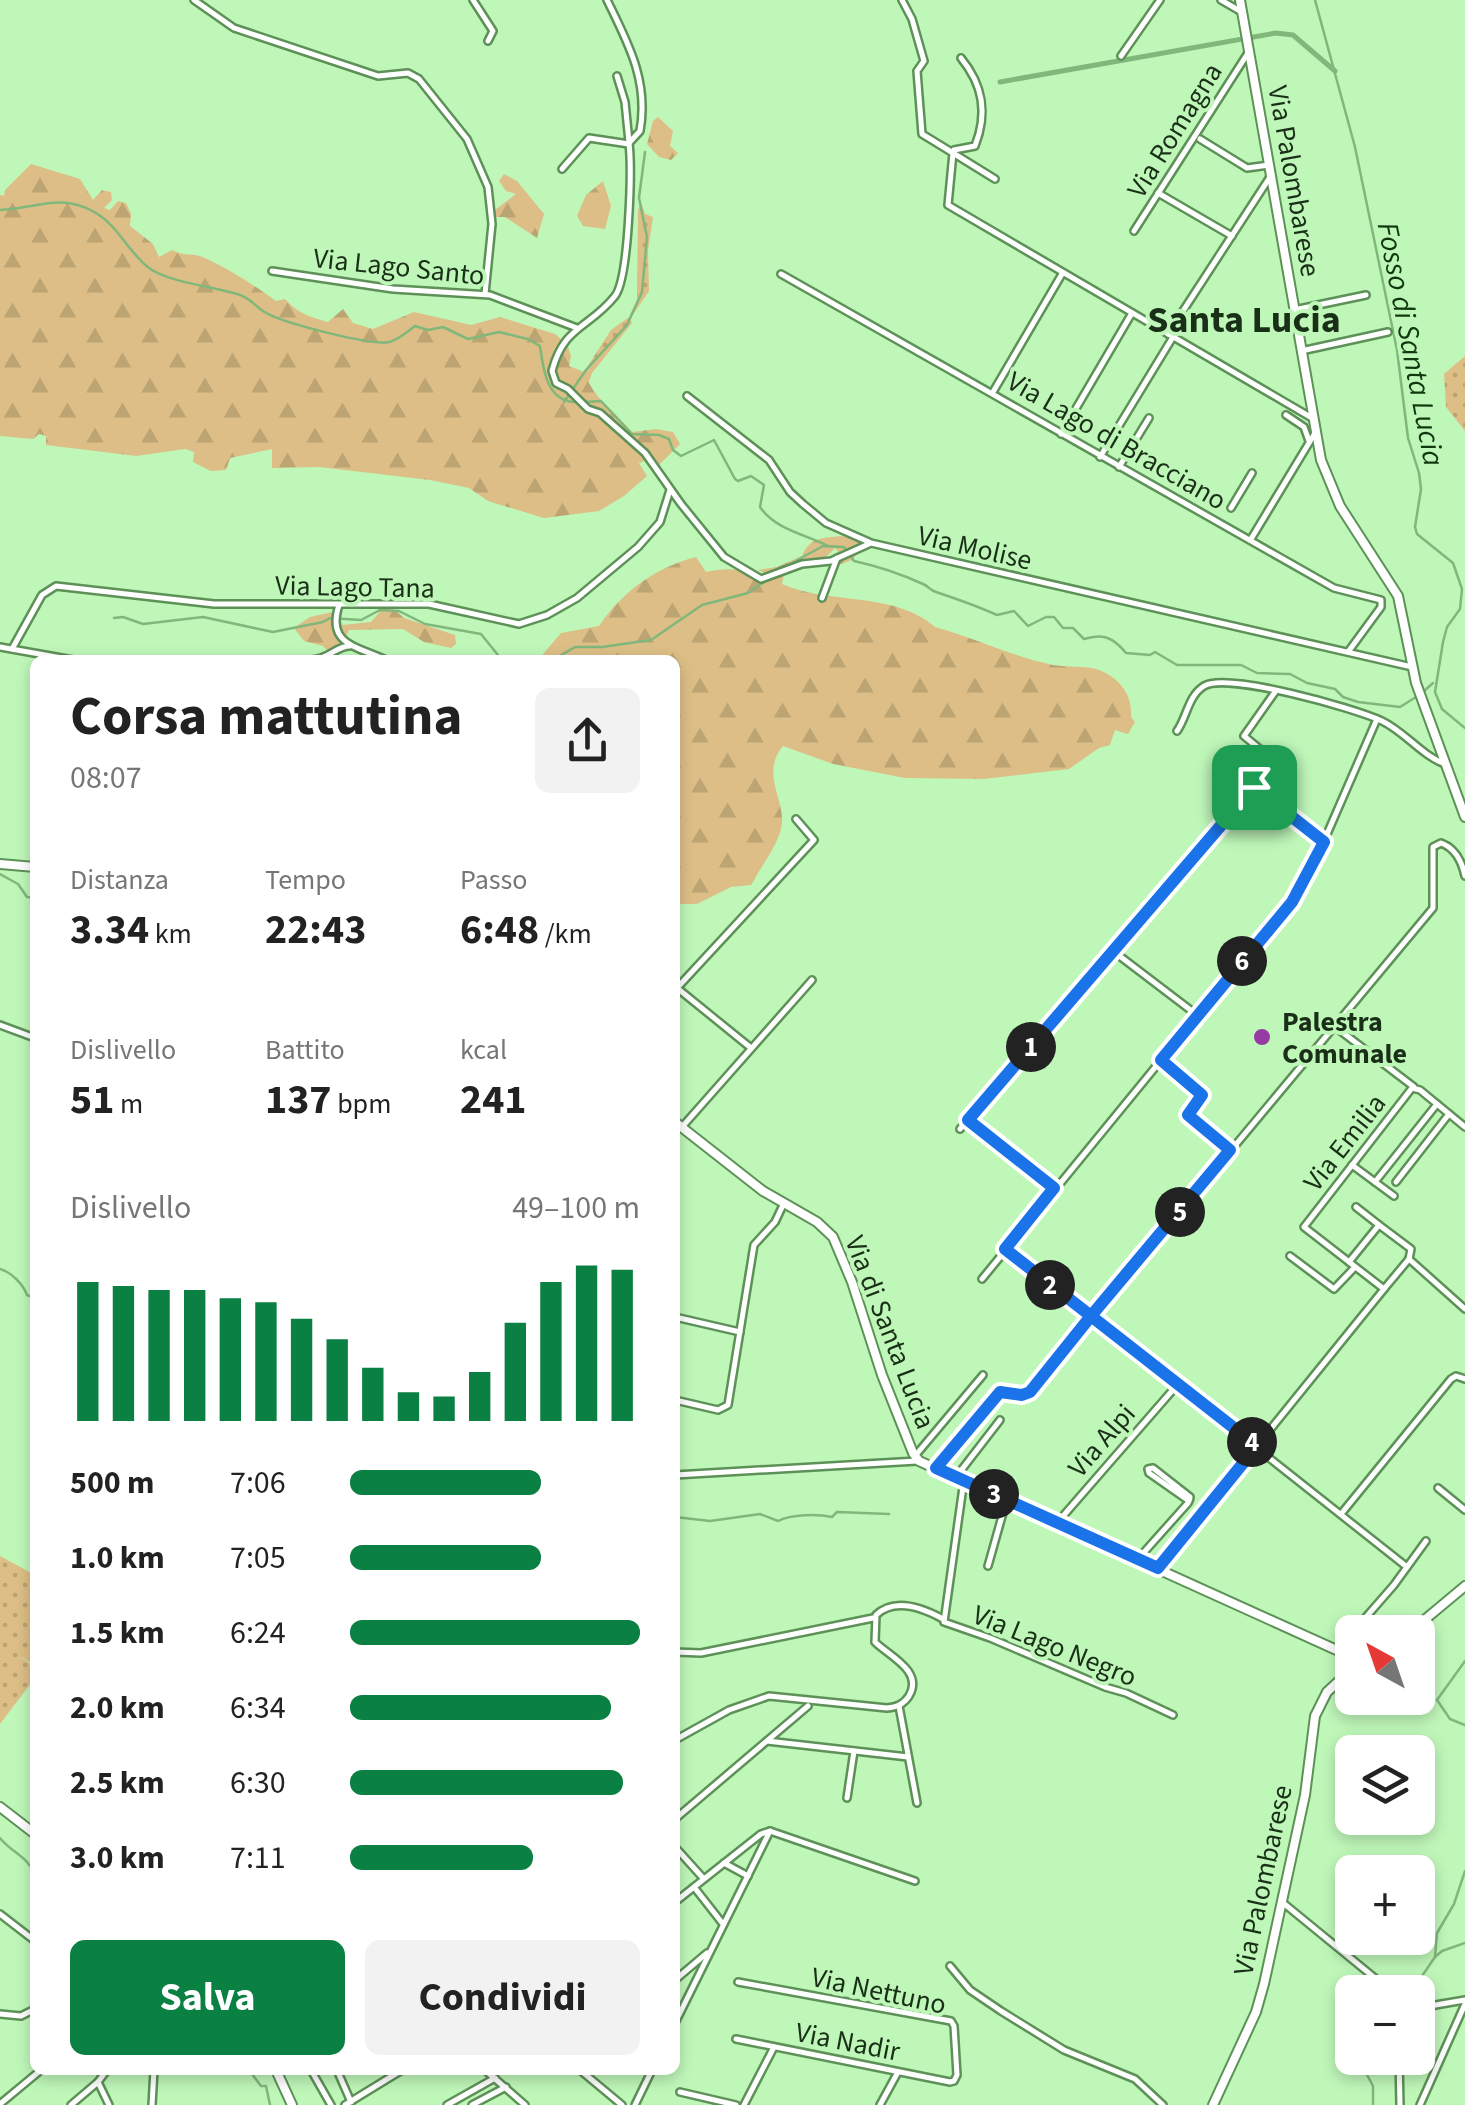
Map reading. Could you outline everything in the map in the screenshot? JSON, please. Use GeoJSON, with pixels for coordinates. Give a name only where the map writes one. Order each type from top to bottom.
{"type":"FeatureCollection","features":[{"type":"Feature","properties":{"kind":"main road","name":"Via Palombarese"},"geometry":{"type":"LineString","coordinates":[[1240,0],[1302,350],[1312,438],[1337,501],[1396,592],[1412,666],[1465,816]]}},
{"type":"Feature","properties":{"kind":"main road"},"geometry":{"type":"LineString","coordinates":[[0,864],[30,866]]}},
{"type":"Feature","properties":{"kind":"main road","name":"Via di Santa Lucia"},"geometry":{"type":"LineString","coordinates":[[680,1126],[784,1204],[822,1226],[837,1243],[882,1375],[917,1458],[1335,1649]]}},
{"type":"Feature","properties":{"kind":"main road"},"geometry":{"type":"LineString","coordinates":[[1430,1615],[1465,1586]]}},
{"type":"Feature","properties":{"kind":"main road","name":"Via Palombarese"},"geometry":{"type":"LineString","coordinates":[[1213,2105],[1256,2012],[1305,1795],[1316,1713],[1335,1685]]}},
{"type":"Feature","properties":{"kind":"main road"},"geometry":{"type":"LineString","coordinates":[[0,1807],[30,1830]]}},
{"type":"Feature","properties":{"kind":"main road"},"geometry":{"type":"LineString","coordinates":[[278,2075],[292,2105]]}},
{"type":"Feature","properties":{"kind":"street"},"geometry":{"type":"LineString","coordinates":[[194,0],[234,28],[378,76],[408,72],[421,81],[468,139],[489,192],[492,224],[485,294]]}},
{"type":"Feature","properties":{"kind":"street"},"geometry":{"type":"LineString","coordinates":[[473,0],[493,31],[488,41]]}},
{"type":"Feature","properties":{"kind":"street"},"geometry":{"type":"LineString","coordinates":[[607,0],[631,48],[641,82],[640,131],[629,144]]}},
{"type":"Feature","properties":{"kind":"street"},"geometry":{"type":"LineString","coordinates":[[902,0],[924,60],[917,71],[922,134],[995,179]]}},
{"type":"Feature","properties":{"kind":"street"},"geometry":{"type":"LineString","coordinates":[[1121,56],[1160,0]]}},
{"type":"Feature","properties":{"kind":"street"},"geometry":{"type":"LineString","coordinates":[[1221,0],[1242,12]]}},
{"type":"Feature","properties":{"kind":"street","name":"Via Romagna"},"geometry":{"type":"LineString","coordinates":[[1134,231],[1249,49]]}},
{"type":"Feature","properties":{"kind":"street"},"geometry":{"type":"LineString","coordinates":[[953,152],[977,144],[981,104],[980,85],[960,58]]}},
{"type":"Feature","properties":{"kind":"street"},"geometry":{"type":"LineString","coordinates":[[617,76],[625,102],[629,144],[625,266],[621,285],[610,302],[561,344],[552,371],[556,384],[600,413],[645,453],[727,559],[761,579],[800,564],[838,558],[871,542]]}},
{"type":"Feature","properties":{"kind":"street"},"geometry":{"type":"LineString","coordinates":[[562,169],[589,138],[629,144]]}},
{"type":"Feature","properties":{"kind":"street"},"geometry":{"type":"LineString","coordinates":[[1200,140],[1247,168],[1268,165]]}},
{"type":"Feature","properties":{"kind":"street"},"geometry":{"type":"LineString","coordinates":[[953,152],[947,200],[950,207],[1312,418]]}},
{"type":"Feature","properties":{"kind":"street"},"geometry":{"type":"LineString","coordinates":[[1100,457],[1270,177]]}},
{"type":"Feature","properties":{"kind":"street"},"geometry":{"type":"LineString","coordinates":[[1158,193],[1232,236]]}},
{"type":"Feature","properties":{"kind":"street","name":"Via Lago Santo"},"geometry":{"type":"LineString","coordinates":[[272,271],[393,288],[485,294],[577,328]]}},
{"type":"Feature","properties":{"kind":"street","name":"Via Lago di Bracciano"},"geometry":{"type":"LineString","coordinates":[[780,274],[1334,588],[1382,602],[1348,652]]}},
{"type":"Feature","properties":{"kind":"street"},"geometry":{"type":"LineString","coordinates":[[993,392],[1062,274]]}},
{"type":"Feature","properties":{"kind":"street"},"geometry":{"type":"LineString","coordinates":[[1294,310],[1366,295]]}},
{"type":"Feature","properties":{"kind":"street"},"geometry":{"type":"LineString","coordinates":[[1061,434],[1132,313]]}},
{"type":"Feature","properties":{"kind":"street"},"geometry":{"type":"LineString","coordinates":[[1302,350],[1388,332]]}},
{"type":"Feature","properties":{"kind":"street","name":"Via Molise"},"geometry":{"type":"LineString","coordinates":[[687,396],[769,460],[790,492],[816,515],[871,542],[1412,666]]}},
{"type":"Feature","properties":{"kind":"street"},"geometry":{"type":"LineString","coordinates":[[1251,539],[1312,438],[1286,415]]}},
{"type":"Feature","properties":{"kind":"street"},"geometry":{"type":"LineString","coordinates":[[1119,468],[1149,418]]}},
{"type":"Feature","properties":{"kind":"street"},"geometry":{"type":"LineString","coordinates":[[1231,508],[1252,473]]}},
{"type":"Feature","properties":{"kind":"street","name":"Via Lago Tana"},"geometry":{"type":"LineString","coordinates":[[12,649],[43,593],[56,586],[202,603],[338,608],[429,604],[506,624],[529,622],[580,596],[638,546],[660,522],[670,489]]}},
{"type":"Feature","properties":{"kind":"street"},"geometry":{"type":"LineString","coordinates":[[822,598],[838,558]]}},
{"type":"Feature","properties":{"kind":"street"},"geometry":{"type":"LineString","coordinates":[[338,608],[335,631],[353,646],[374,655]]}},
{"type":"Feature","properties":{"kind":"street"},"geometry":{"type":"LineString","coordinates":[[331,655],[342,647],[353,646]]}},
{"type":"Feature","properties":{"kind":"street"},"geometry":{"type":"LineString","coordinates":[[0,648],[43,655]]}},
{"type":"Feature","properties":{"kind":"street"},"geometry":{"type":"LineString","coordinates":[[1178,732],[1191,700],[1206,685],[1231,681],[1306,697],[1377,719],[1445,764]]}},
{"type":"Feature","properties":{"kind":"street"},"geometry":{"type":"LineString","coordinates":[[960,1129],[1274,762],[1244,736],[1275,692]]}},
{"type":"Feature","properties":{"kind":"street"},"geometry":{"type":"LineString","coordinates":[[982,1278],[1197,1014],[1299,896],[1377,719]]}},
{"type":"Feature","properties":{"kind":"street"},"geometry":{"type":"LineString","coordinates":[[1425,753],[1439,748]]}},
{"type":"Feature","properties":{"kind":"street"},"geometry":{"type":"LineString","coordinates":[[1223,766],[1324,842]]}},
{"type":"Feature","properties":{"kind":"street"},"geometry":{"type":"LineString","coordinates":[[680,985],[814,840],[796,819]]}},
{"type":"Feature","properties":{"kind":"street"},"geometry":{"type":"LineString","coordinates":[[936,1468],[1000,1392],[1030,1392],[1434,906],[1433,847],[1448,846],[1461,861],[1465,876]]}},
{"type":"Feature","properties":{"kind":"street"},"geometry":{"type":"LineString","coordinates":[[1113,951],[1197,1014]]}},
{"type":"Feature","properties":{"kind":"street"},"geometry":{"type":"LineString","coordinates":[[680,1122],[812,980]]}},
{"type":"Feature","properties":{"kind":"street"},"geometry":{"type":"LineString","coordinates":[[680,990],[750,1048]]}},
{"type":"Feature","properties":{"kind":"street"},"geometry":{"type":"LineString","coordinates":[[0,1024],[30,1036]]}},
{"type":"Feature","properties":{"kind":"street"},"geometry":{"type":"LineString","coordinates":[[1334,1026],[1414,1087]]}},
{"type":"Feature","properties":{"kind":"street"},"geometry":{"type":"LineString","coordinates":[[1161,1060],[1202,1095],[1188,1115],[1230,1150]]}},
{"type":"Feature","properties":{"kind":"street","name":"Via Emilia"},"geometry":{"type":"LineString","coordinates":[[1352,1264],[1304,1227],[1414,1087],[1465,1127]]}},
{"type":"Feature","properties":{"kind":"street"},"geometry":{"type":"LineString","coordinates":[[1375,1182],[1437,1104]]}},
{"type":"Feature","properties":{"kind":"street"},"geometry":{"type":"LineString","coordinates":[[1396,1182],[1448,1114]]}},
{"type":"Feature","properties":{"kind":"street"},"geometry":{"type":"LineString","coordinates":[[968,1120],[1054,1188]]}},
{"type":"Feature","properties":{"kind":"street"},"geometry":{"type":"LineString","coordinates":[[1352,1165],[1394,1196]]}},
{"type":"Feature","properties":{"kind":"street"},"geometry":{"type":"LineString","coordinates":[[680,1401],[718,1410],[727,1407],[754,1246],[784,1204]]}},
{"type":"Feature","properties":{"kind":"street"},"geometry":{"type":"LineString","coordinates":[[1158,1568],[1409,1259],[1411,1249],[1356,1207]]}},
{"type":"Feature","properties":{"kind":"street"},"geometry":{"type":"LineString","coordinates":[[1290,1256],[1334,1289],[1379,1224]]}},
{"type":"Feature","properties":{"kind":"street"},"geometry":{"type":"LineString","coordinates":[[1005,1249],[1408,1567]]}},
{"type":"Feature","properties":{"kind":"street"},"geometry":{"type":"LineString","coordinates":[[1409,1259],[1465,1309]]}},
{"type":"Feature","properties":{"kind":"street"},"geometry":{"type":"LineString","coordinates":[[1352,1264],[1384,1289]]}},
{"type":"Feature","properties":{"kind":"street"},"geometry":{"type":"LineString","coordinates":[[680,1318],[740,1332]]}},
{"type":"Feature","properties":{"kind":"street"},"geometry":{"type":"LineString","coordinates":[[680,1475],[917,1458],[984,1375]]}},
{"type":"Feature","properties":{"kind":"street"},"geometry":{"type":"LineString","coordinates":[[1342,1514],[1452,1378],[1465,1378]]}},
{"type":"Feature","properties":{"kind":"street","name":"Via Alpi"},"geometry":{"type":"LineString","coordinates":[[1057,1523],[1178,1384]]}},
{"type":"Feature","properties":{"kind":"street"},"geometry":{"type":"LineString","coordinates":[[960,1478],[1000,1420]]}},
{"type":"Feature","properties":{"kind":"street"},"geometry":{"type":"LineString","coordinates":[[1138,1559],[1189,1501],[1190,1496],[1153,1468],[1148,1469],[1149,1474],[1189,1501]]}},
{"type":"Feature","properties":{"kind":"street","name":"Via Lago Negro"},"geometry":{"type":"LineString","coordinates":[[960,1478],[943,1619],[947,1624],[1174,1715]]}},
{"type":"Feature","properties":{"kind":"street"},"geometry":{"type":"LineString","coordinates":[[1438,1488],[1465,1510]]}},
{"type":"Feature","properties":{"kind":"street"},"geometry":{"type":"LineString","coordinates":[[988,1566],[1006,1500]]}},
{"type":"Feature","properties":{"kind":"street"},"geometry":{"type":"LineString","coordinates":[[1368,1615],[1426,1541]]}},
{"type":"Feature","properties":{"kind":"street"},"geometry":{"type":"LineString","coordinates":[[680,1737],[729,1710],[769,1696],[898,1706],[909,1695],[912,1679],[905,1667],[875,1642],[874,1618],[881,1609],[904,1606],[923,1608],[943,1619]]}},
{"type":"Feature","properties":{"kind":"street"},"geometry":{"type":"LineString","coordinates":[[680,1652],[699,1653],[874,1618]]}},
{"type":"Feature","properties":{"kind":"street"},"geometry":{"type":"LineString","coordinates":[[680,1814],[808,1706]]}},
{"type":"Feature","properties":{"kind":"street"},"geometry":{"type":"LineString","coordinates":[[898,1706],[918,1803]]}},
{"type":"Feature","properties":{"kind":"street"},"geometry":{"type":"LineString","coordinates":[[766,1741],[908,1756]]}},
{"type":"Feature","properties":{"kind":"street"},"geometry":{"type":"LineString","coordinates":[[847,1798],[854,1751]]}},
{"type":"Feature","properties":{"kind":"street"},"geometry":{"type":"LineString","coordinates":[[680,1898],[767,1831]]}},
{"type":"Feature","properties":{"kind":"street"},"geometry":{"type":"LineString","coordinates":[[680,2012],[767,1831]]}},
{"type":"Feature","properties":{"kind":"street"},"geometry":{"type":"LineString","coordinates":[[767,1831],[915,1881]]}},
{"type":"Feature","properties":{"kind":"street"},"geometry":{"type":"LineString","coordinates":[[680,1853],[704,1879]]}},
{"type":"Feature","properties":{"kind":"street"},"geometry":{"type":"LineString","coordinates":[[724,1863],[748,1876]]}},
{"type":"Feature","properties":{"kind":"street"},"geometry":{"type":"LineString","coordinates":[[694,1887],[723,1924]]}},
{"type":"Feature","properties":{"kind":"street"},"geometry":{"type":"LineString","coordinates":[[1282,1902],[1371,1975]]}},
{"type":"Feature","properties":{"kind":"street"},"geometry":{"type":"LineString","coordinates":[[0,1914],[30,1938]]}},
{"type":"Feature","properties":{"kind":"street"},"geometry":{"type":"LineString","coordinates":[[680,1976],[710,1952]]}},
{"type":"Feature","properties":{"kind":"street"},"geometry":{"type":"LineString","coordinates":[[950,1966],[965,1985],[1010,2017],[1074,2055],[1130,2077],[1164,2105]]}},
{"type":"Feature","properties":{"kind":"street","name":"Via Nettuno"},"geometry":{"type":"LineString","coordinates":[[738,1982],[951,2021],[957,2072],[952,2082]]}},
{"type":"Feature","properties":{"kind":"street"},"geometry":{"type":"LineString","coordinates":[[1435,2006],[1465,2002]]}},
{"type":"Feature","properties":{"kind":"street"},"geometry":{"type":"LineString","coordinates":[[1420,2105],[1465,2002]]}},
{"type":"Feature","properties":{"kind":"street"},"geometry":{"type":"LineString","coordinates":[[0,2014],[21,2016],[30,2012]]}},
{"type":"Feature","properties":{"kind":"street","name":"Via Nadir"},"geometry":{"type":"LineString","coordinates":[[736,2040],[952,2082]]}},
{"type":"Feature","properties":{"kind":"street"},"geometry":{"type":"LineString","coordinates":[[680,2092],[740,2105],[774,2047]]}},
{"type":"Feature","properties":{"kind":"street"},"geometry":{"type":"LineString","coordinates":[[880,2105],[898,2072]]}},
{"type":"Feature","properties":{"kind":"street"},"geometry":{"type":"LineString","coordinates":[[2,2104],[36,2075]]}},
{"type":"Feature","properties":{"kind":"street"},"geometry":{"type":"LineString","coordinates":[[71,2105],[103,2075]]}},
{"type":"Feature","properties":{"kind":"street"},"geometry":{"type":"LineString","coordinates":[[152,2105],[154,2075]]}},
{"type":"Feature","properties":{"kind":"street"},"geometry":{"type":"LineString","coordinates":[[315,2075],[331,2105]]}},
{"type":"Feature","properties":{"kind":"street"},"geometry":{"type":"LineString","coordinates":[[339,2075],[348,2104],[394,2075]]}},
{"type":"Feature","properties":{"kind":"street"},"geometry":{"type":"LineString","coordinates":[[492,2075],[525,2105]]}},
{"type":"Feature","properties":{"kind":"street"},"geometry":{"type":"LineString","coordinates":[[586,2075],[622,2105]]}},
{"type":"Feature","properties":{"kind":"street"},"geometry":{"type":"LineString","coordinates":[[635,2105],[650,2075]]}},
{"type":"Feature","properties":{"kind":"street"},"geometry":{"type":"LineString","coordinates":[[1400,2075],[1400,2105]]}},
{"type":"Feature","properties":{"kind":"street"},"geometry":{"type":"LineString","coordinates":[[447,2105],[496,2078]]}},
{"type":"Feature","properties":{"kind":"street"},"geometry":{"type":"LineString","coordinates":[[98,2082],[109,2105]]}},
{"type":"Feature","properties":{"kind":"street"},"geometry":{"type":"LineString","coordinates":[[472,2105],[506,2087]]}},
{"type":"Feature","properties":{"kind":"green space"},"geometry":{"type":"Polygon","coordinates":[[[658,117],[673,131],[670,146],[678,153],[671,160],[659,157],[647,144],[653,121],[658,117]]]}},
{"type":"Feature","properties":{"kind":"green space"},"geometry":{"type":"Polygon","coordinates":[[[31,164],[80,179],[93,200],[102,190],[111,192],[112,200],[104,208],[110,210],[118,201],[126,203],[131,214],[130,226],[153,244],[159,257],[172,250],[203,257],[276,301],[285,299],[315,318],[328,322],[343,309],[353,323],[373,329],[414,312],[471,325],[500,317],[555,334],[567,344],[569,366],[584,372],[599,397],[632,432],[673,432],[680,444],[657,467],[645,461],[639,463],[647,476],[599,511],[544,518],[488,501],[469,488],[430,480],[319,467],[272,468],[272,449],[230,458],[226,470],[211,471],[193,462],[194,452],[185,449],[136,456],[46,445],[46,436],[39,434],[33,439],[0,436],[0,195],[4,196],[5,190],[31,164]]]}},
{"type":"Feature","properties":{"kind":"green space"},"geometry":{"type":"Polygon","coordinates":[[[504,174],[517,181],[544,214],[537,238],[505,217],[495,217],[495,210],[516,194],[506,191],[499,181],[504,174]]]}},
{"type":"Feature","properties":{"kind":"green space"},"geometry":{"type":"Polygon","coordinates":[[[603,181],[611,206],[605,229],[583,226],[577,216],[586,195],[603,181]]]}},
{"type":"Feature","properties":{"kind":"green space"},"geometry":{"type":"Polygon","coordinates":[[[641,202],[645,214],[653,217],[648,251],[649,291],[630,319],[632,323],[592,373],[588,384],[584,372],[611,330],[629,317],[637,300],[641,202]]]}},
{"type":"Feature","properties":{"kind":"green space"},"geometry":{"type":"Polygon","coordinates":[[[1465,356],[1465,431],[1446,407],[1444,374],[1465,356]]]}},
{"type":"Feature","properties":{"kind":"green space"},"geometry":{"type":"Polygon","coordinates":[[[842,536],[860,541],[860,551],[852,560],[838,565],[832,558],[838,551],[835,548],[818,560],[797,561],[784,574],[782,584],[820,595],[900,608],[935,627],[1023,657],[1099,670],[1124,689],[1135,722],[1128,734],[1115,730],[1110,745],[1069,769],[984,779],[905,778],[833,764],[783,746],[774,767],[781,829],[751,885],[731,887],[697,904],[680,904],[680,655],[542,655],[561,633],[599,626],[618,602],[641,583],[681,561],[696,557],[706,572],[733,570],[757,579],[767,574],[758,570],[802,556],[813,542],[842,536]]]}},
{"type":"Feature","properties":{"kind":"green space"},"geometry":{"type":"Polygon","coordinates":[[[383,608],[455,635],[456,644],[451,648],[424,642],[403,629],[349,630],[345,639],[329,652],[323,646],[304,641],[294,628],[310,617],[333,612],[343,625],[371,622],[383,608]]]}},
{"type":"Feature","properties":{"kind":"green space"},"geometry":{"type":"Polygon","coordinates":[[[0,1556],[30,1572],[30,1662],[19,1656],[30,1664],[30,1685],[0,1724],[0,1556]]]}},
{"type":"Feature","properties":{"kind":"waterway","name":"Fosso di Santa Lucia"},"geometry":{"type":"LineString","coordinates":[[1315,0],[1355,147],[1397,350],[1408,438],[1421,489],[1415,527],[1417,534],[1453,563],[1462,589],[1460,609],[1447,627],[1443,642],[1435,692],[1442,709],[1465,728]]}},
{"type":"Feature","properties":{"kind":"waterway"},"geometry":{"type":"LineString","coordinates":[[1000,82],[1276,33],[1293,35],[1335,71]]}},
{"type":"Feature","properties":{"kind":"waterway"},"geometry":{"type":"LineString","coordinates":[[564,402],[586,370],[627,325],[642,292],[647,237],[639,198],[645,152]]}},
{"type":"Feature","properties":{"kind":"waterway"},"geometry":{"type":"LineString","coordinates":[[0,210],[60,203],[83,207],[104,218],[142,262],[157,273],[241,295],[272,316],[325,332],[389,342],[415,326],[428,330],[443,327],[468,339],[499,332],[528,339],[540,346],[553,391],[567,401],[577,402]]}},
{"type":"Feature","properties":{"kind":"waterway"},"geometry":{"type":"LineString","coordinates":[[585,402],[601,401],[632,434],[669,439],[673,450],[681,456],[714,440],[735,479],[751,476],[764,485],[760,507],[767,515],[782,526],[828,546]]}},
{"type":"Feature","properties":{"kind":"waterway"},"geometry":{"type":"LineString","coordinates":[[779,570],[823,546],[844,547],[854,561],[906,577],[997,615],[1014,611],[1028,626],[1054,617],[1063,628],[1073,628],[1084,639],[1107,638],[1126,653],[1155,652],[1177,665],[1241,665],[1257,673],[1290,674],[1307,683],[1335,689],[1343,697],[1358,702],[1400,707],[1416,697]]}},
{"type":"Feature","properties":{"kind":"waterway"},"geometry":{"type":"LineString","coordinates":[[561,655],[575,647],[651,640],[702,605],[748,593],[770,578]]}},
{"type":"Feature","properties":{"kind":"waterway"},"geometry":{"type":"LineString","coordinates":[[114,618],[143,624],[203,617],[273,632],[330,618],[361,620],[380,610],[399,611],[425,624],[481,634],[498,655]]}},
{"type":"Feature","properties":{"kind":"waterway"},"geometry":{"type":"LineString","coordinates":[[1423,692],[1433,683]]}},
{"type":"Feature","properties":{"kind":"waterway"},"geometry":{"type":"LineString","coordinates":[[0,874],[18,884],[30,897]]}},
{"type":"Feature","properties":{"kind":"waterway"},"geometry":{"type":"LineString","coordinates":[[0,1269],[16,1279],[30,1296]]}},
{"type":"Feature","properties":{"kind":"waterway"},"geometry":{"type":"LineString","coordinates":[[680,1518],[710,1521],[760,1514],[778,1521],[805,1515],[832,1517],[837,1512],[889,1514]]}},
{"type":"Feature","properties":{"kind":"waterway"},"geometry":{"type":"LineString","coordinates":[[1465,1661],[1437,1700],[1450,1719],[1465,1725]]}},
{"type":"Feature","properties":{"kind":"waterway"},"geometry":{"type":"LineString","coordinates":[[0,1838],[30,1866]]}},
{"type":"Feature","properties":{"kind":"waterway"},"geometry":{"type":"LineString","coordinates":[[1423,1975],[1435,1957],[1437,1933],[1454,1904],[1465,1871]]}},
{"type":"Feature","properties":{"kind":"waterway"},"geometry":{"type":"LineString","coordinates":[[1435,1957],[1465,1943]]}},
{"type":"Feature","properties":{"kind":"waterway"},"geometry":{"type":"LineString","coordinates":[[253,2075],[261,2086],[266,2086],[270,2105]]}},
{"type":"Feature","properties":{"kind":"waterway"},"geometry":{"type":"LineString","coordinates":[[1367,2075],[1373,2086],[1373,2105]]}},
{"type":"Feature","properties":{"kind":"place","name":"Palestra Comunale"},"geometry":{"type":"Point","coordinates":[1262,1037]}},
{"type":"Feature","properties":{"kind":"district","name":"Santa Lucia"},"geometry":{"type":"Point","coordinates":[1244,319]}},
{"type":"Feature","properties":{"kind":"route"},"geometry":{"type":"LineString","coordinates":[[1254,787],[968,1120],[1054,1188],[1005,1249],[1091,1316],[1030,1392],[1000,1392],[936,1468],[1158,1568],[1257,1446],[1091,1316],[1230,1150],[1188,1115],[1202,1095],[1161,1060],[1292,902],[1324,842],[1254,787]]}}]}
